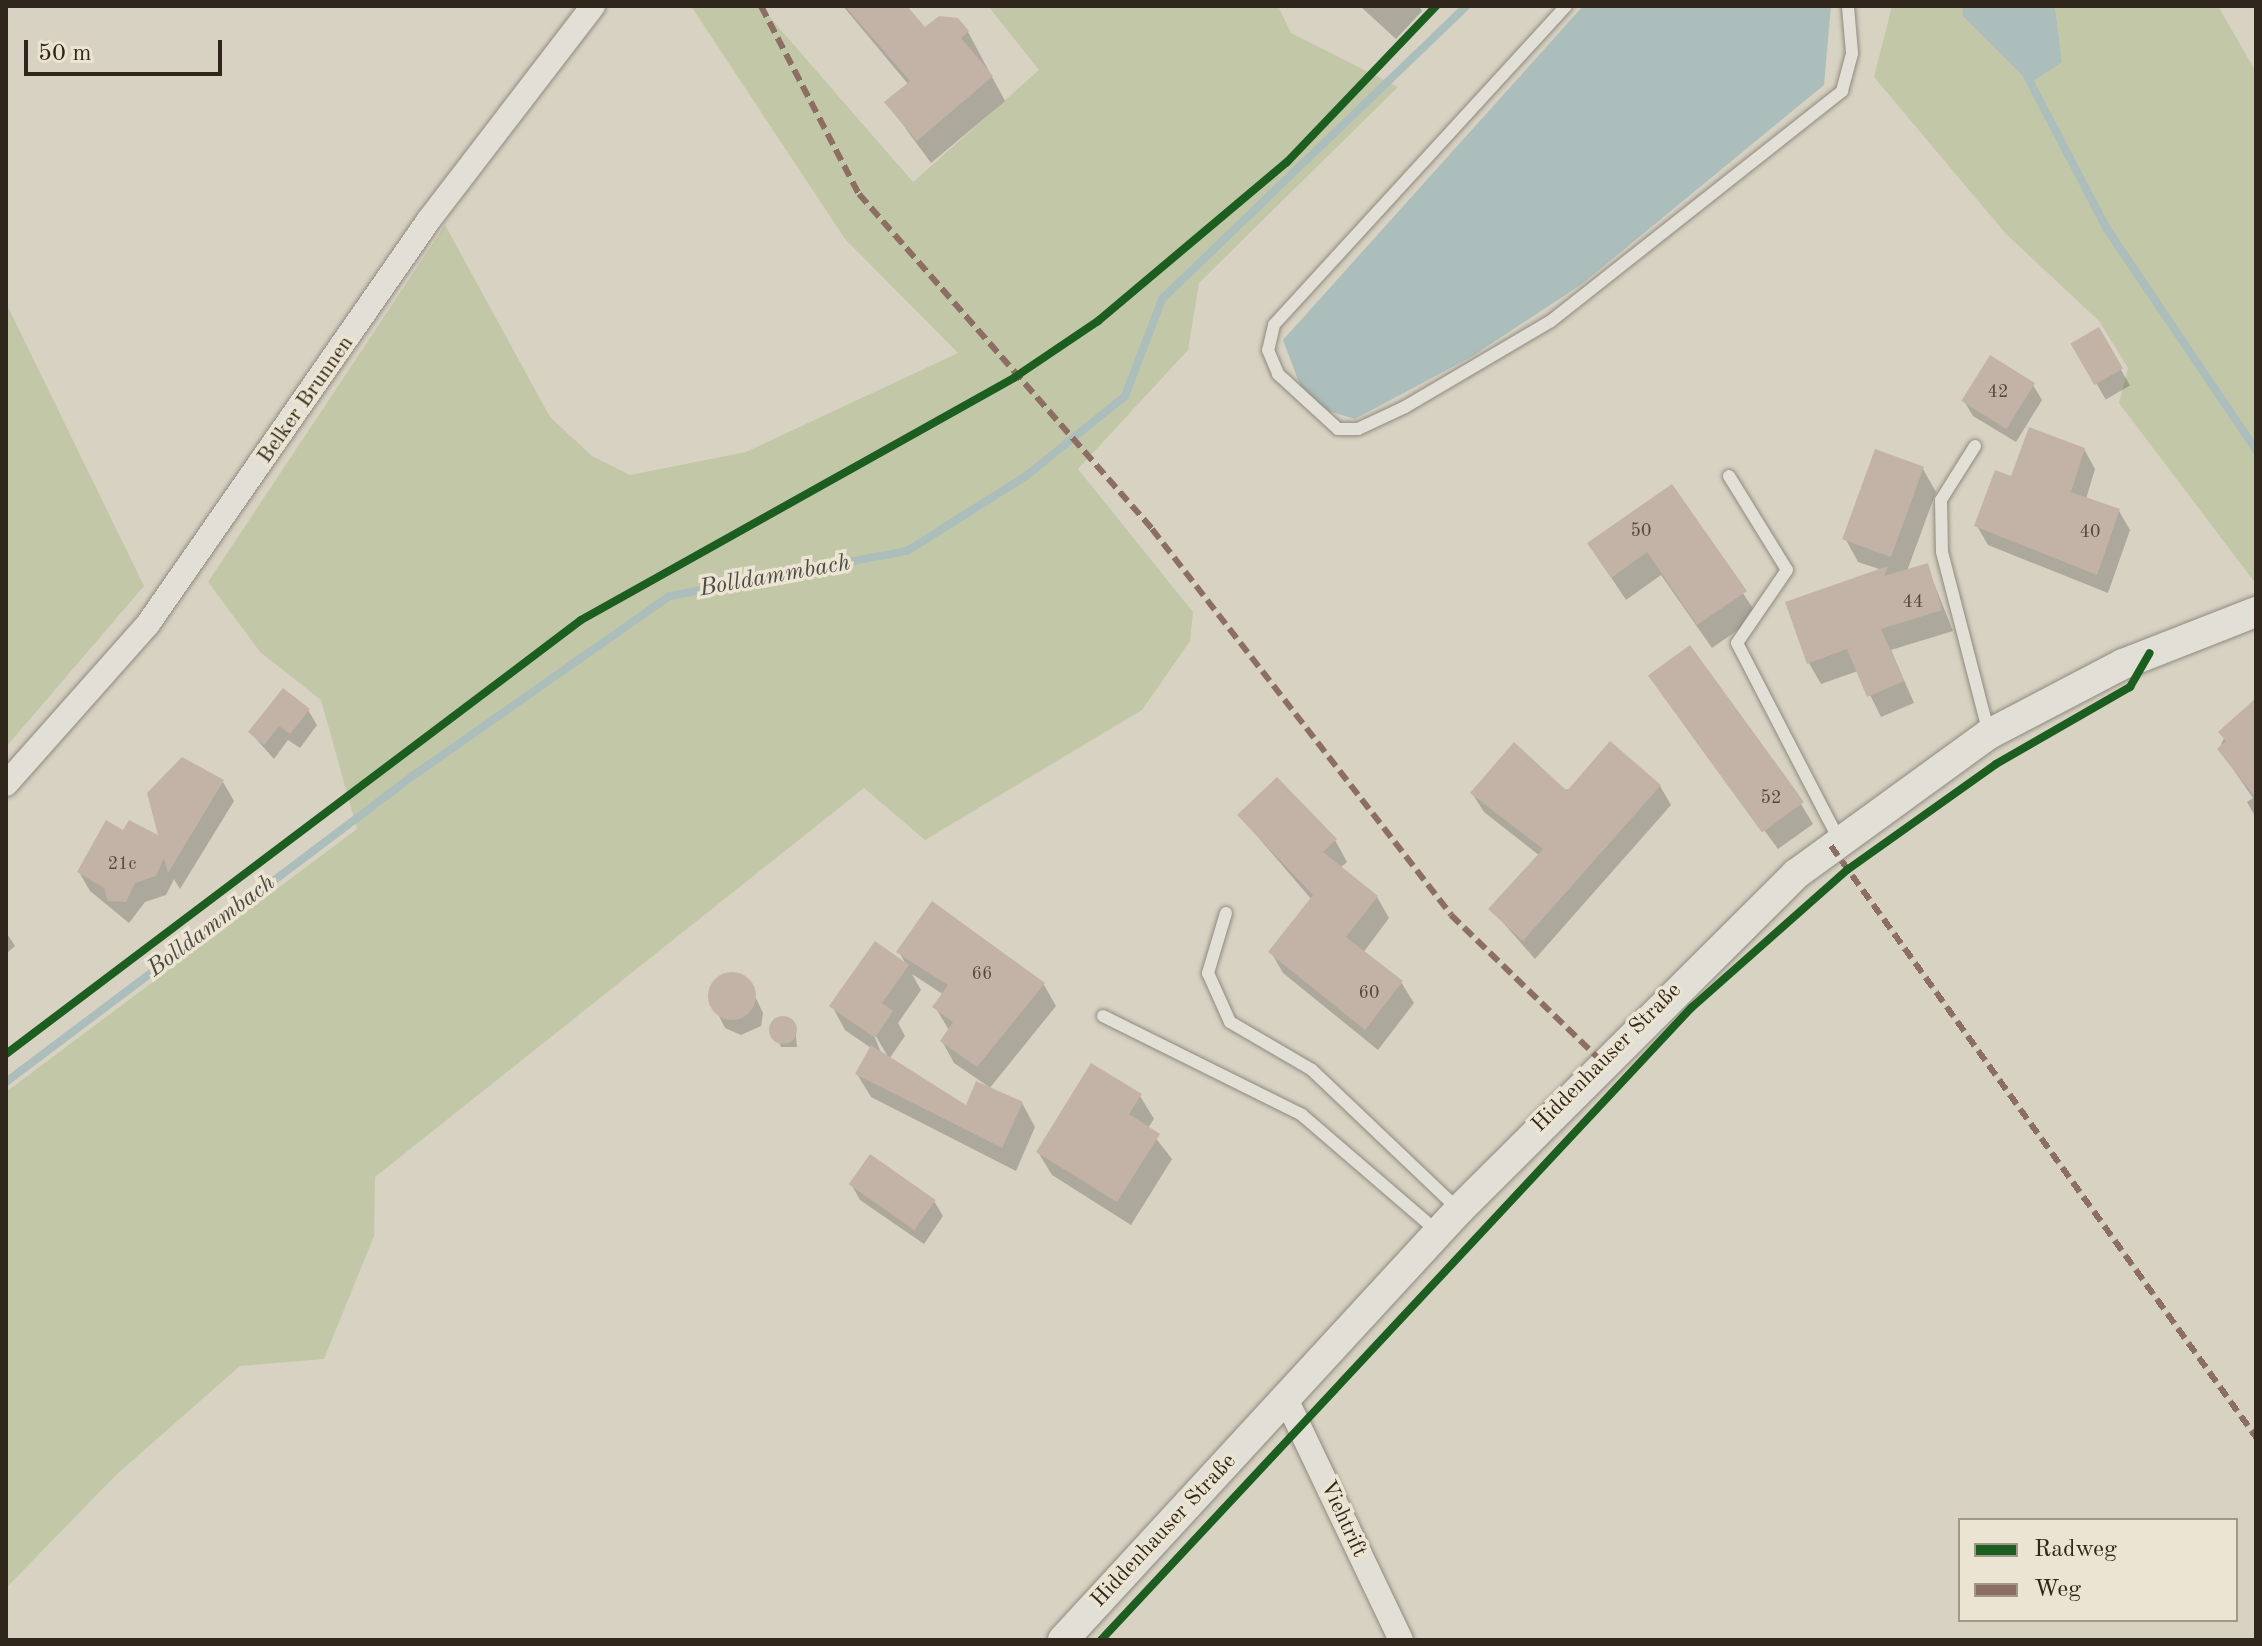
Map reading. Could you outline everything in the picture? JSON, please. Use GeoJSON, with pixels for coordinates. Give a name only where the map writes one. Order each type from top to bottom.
{"type":"FeatureCollection","features":[{"type":"Feature","properties":{"kind":"street","name":"Belker Brunnen"},"geometry":{"type":"LineString","coordinates":[[6,784],[148,624],[428,221],[593,6]]}},
{"type":"Feature","properties":{"kind":"street","name":"Hiddenhauser Straße"},"geometry":{"type":"LineString","coordinates":[[1063,1640],[1438,1232],[1601,1061],[1839,840],[1989,734],[2123,664],[2256,612]]}},
{"type":"Feature","properties":{"kind":"street","name":"Viehtrift"},"geometry":{"type":"LineString","coordinates":[[1286,1399],[1401,1640]]}},
{"type":"Feature","properties":{"kind":"lane"},"geometry":{"type":"LineString","coordinates":[[1566,6],[1274,325],[1268,350],[1278,374],[1338,429],[1358,429],[1405,407],[1551,321],[1842,91],[1852,53],[1848,6]]}},
{"type":"Feature","properties":{"kind":"lane"},"geometry":{"type":"LineString","coordinates":[[1975,446],[1941,500],[1942,552],[1989,734]]}},
{"type":"Feature","properties":{"kind":"lane"},"geometry":{"type":"LineString","coordinates":[[1729,476],[1787,570],[1737,643],[1839,840]]}},
{"type":"Feature","properties":{"kind":"lane"},"geometry":{"type":"LineString","coordinates":[[1226,913],[1208,973],[1230,1022],[1312,1070],[1459,1210]]}},
{"type":"Feature","properties":{"kind":"lane"},"geometry":{"type":"LineString","coordinates":[[1103,1016],[1302,1115],[1438,1232]]}},
{"type":"Feature","properties":{"kind":"green space"},"geometry":{"type":"Polygon","coordinates":[[[691,6],[760,6],[913,182],[1039,70],[988,6],[1278,6],[1291,33],[1398,87],[1199,283],[1188,350],[1078,469],[1193,612],[1190,641],[1142,710],[925,840],[864,788],[375,1177],[374,1236],[324,1359],[240,1366],[116,1475],[6,1588],[6,1092],[357,829],[321,700],[260,652],[208,582],[445,225],[550,417],[592,456],[630,475],[746,452],[958,353],[845,239],[691,6]]]}},
{"type":"Feature","properties":{"kind":"green space"},"geometry":{"type":"Polygon","coordinates":[[[1892,6],[1962,6],[1964,16],[2062,61],[2055,6],[2218,6],[2256,72],[2256,584],[2119,403],[2128,368],[2099,321],[2006,234],[1874,77],[1892,6]]]}},
{"type":"Feature","properties":{"kind":"green space"},"geometry":{"type":"Polygon","coordinates":[[[6,303],[144,586],[6,747],[6,303]]]}},
{"type":"Feature","properties":{"kind":"shaded area"},"geometry":{"type":"Polygon","coordinates":[[[1583,6],[1831,6],[1824,85],[1582,284],[1471,357],[1355,419],[1328,411],[1303,393],[1283,340],[1583,6]]]}},
{"type":"Feature","properties":{"kind":"shaded area"},"geometry":{"type":"Polygon","coordinates":[[[1962,6],[2055,6],[2062,62],[2030,83],[1963,16],[1962,6]]]}},
{"type":"Feature","properties":{"kind":"building"},"geometry":{"type":"Polygon","coordinates":[[[845,6],[907,6],[925,27],[939,16],[958,18],[969,31],[961,38],[993,76],[917,141],[884,102],[910,81],[845,6]]]}},
{"type":"Feature","properties":{"kind":"building"},"geometry":{"type":"Polygon","coordinates":[[[2099,327],[2123,369],[2094,385],[2070,344],[2099,327]]]}},
{"type":"Feature","properties":{"kind":"building"},"geometry":{"type":"Polygon","coordinates":[[[1990,355],[2035,383],[2006,429],[1961,401],[1990,355]]]}},
{"type":"Feature","properties":{"kind":"building"},"geometry":{"type":"Polygon","coordinates":[[[2029,427],[2085,448],[2071,492],[2120,509],[2097,575],[1974,526],[1995,470],[2011,476],[2029,427]]]}},
{"type":"Feature","properties":{"kind":"building"},"geometry":{"type":"Polygon","coordinates":[[[1875,449],[1924,467],[1891,557],[1842,539],[1875,449]]]}},
{"type":"Feature","properties":{"kind":"building"},"geometry":{"type":"Polygon","coordinates":[[[1672,484],[1747,591],[1697,625],[1647,552],[1611,578],[1587,543],[1672,484]]]}},
{"type":"Feature","properties":{"kind":"building"},"geometry":{"type":"Polygon","coordinates":[[[1928,563],[1942,610],[1881,629],[1904,681],[1867,697],[1847,649],[1807,664],[1785,602],[1888,566],[1884,576],[1928,563]]]}},
{"type":"Feature","properties":{"kind":"building"},"geometry":{"type":"Polygon","coordinates":[[[1690,645],[1804,802],[1762,833],[1648,676],[1690,645]]]}},
{"type":"Feature","properties":{"kind":"building"},"geometry":{"type":"Polygon","coordinates":[[[283,688],[310,709],[290,734],[279,726],[264,745],[248,732],[283,688]]]}},
{"type":"Feature","properties":{"kind":"building"},"geometry":{"type":"Polygon","coordinates":[[[2256,698],[2256,798],[2217,749],[2226,741],[2218,732],[2256,698]]]}},
{"type":"Feature","properties":{"kind":"building"},"geometry":{"type":"Polygon","coordinates":[[[1610,741],[1661,785],[1523,941],[1488,909],[1543,849],[1470,793],[1514,742],[1567,791],[1610,741]]]}},
{"type":"Feature","properties":{"kind":"building"},"geometry":{"type":"Polygon","coordinates":[[[182,757],[224,780],[168,873],[164,858],[156,876],[135,883],[126,902],[108,901],[104,888],[77,872],[106,820],[123,830],[129,820],[158,835],[147,793],[182,757]]]}},
{"type":"Feature","properties":{"kind":"building"},"geometry":{"type":"Polygon","coordinates":[[[1277,777],[1337,839],[1323,852],[1378,896],[1346,937],[1403,981],[1365,1030],[1268,952],[1313,895],[1237,815],[1277,777]]]}},
{"type":"Feature","properties":{"kind":"building"},"geometry":{"type":"Polygon","coordinates":[[[932,901],[1045,983],[977,1067],[940,1041],[953,1022],[932,1007],[948,985],[896,952],[932,901]]]}},
{"type":"Feature","properties":{"kind":"building"},"geometry":{"type":"Polygon","coordinates":[[[875,941],[909,965],[882,1003],[893,1011],[875,1038],[829,1006],[875,941]]]}},
{"type":"Feature","properties":{"kind":"building"},"geometry":{"type":"Polygon","coordinates":[[[732,972],[749,979],[756,996],[749,1013],[732,1020],[715,1013],[708,996],[715,979],[732,972]]]}},
{"type":"Feature","properties":{"kind":"building"},"geometry":{"type":"Polygon","coordinates":[[[783,1016],[793,1020],[797,1030],[793,1040],[783,1044],[773,1040],[769,1030],[773,1020],[783,1016]]]}},
{"type":"Feature","properties":{"kind":"building"},"geometry":{"type":"Polygon","coordinates":[[[871,1045],[966,1105],[976,1081],[1023,1102],[1002,1148],[855,1074],[871,1045]]]}},
{"type":"Feature","properties":{"kind":"building"},"geometry":{"type":"Polygon","coordinates":[[[1091,1063],[1142,1094],[1129,1114],[1160,1134],[1117,1202],[1036,1152],[1091,1063]]]}},
{"type":"Feature","properties":{"kind":"building"},"geometry":{"type":"Polygon","coordinates":[[[870,1154],[936,1200],[914,1230],[849,1184],[870,1154]]]}},
{"type":"Feature","properties":{"kind":"waterway","name":"Bolldammbach"},"geometry":{"type":"LineString","coordinates":[[6,1082],[414,775],[670,596],[907,551],[1026,476],[1125,396],[1162,299],[1467,6]]}},
{"type":"Feature","properties":{"kind":"waterway"},"geometry":{"type":"LineString","coordinates":[[2027,76],[2107,229],[2256,450]]}},
{"type":"Feature","properties":{"kind":"marked path"},"geometry":{"type":"LineString","coordinates":[[761,6],[859,194],[1152,529],[1451,915],[1601,1061]]}},
{"type":"Feature","properties":{"kind":"marked path"},"geometry":{"type":"LineString","coordinates":[[1831,846],[2256,1437]]}},
{"type":"Feature","properties":{"kind":"cycle path"},"geometry":{"type":"LineString","coordinates":[[6,1054],[581,620],[1015,377],[1098,321],[1287,162],[1436,6]]}},
{"type":"Feature","properties":{"kind":"cycle path"},"geometry":{"type":"LineString","coordinates":[[1101,1640],[1691,1008],[1847,870],[1996,764],[2130,687],[2150,653]]}}]}
